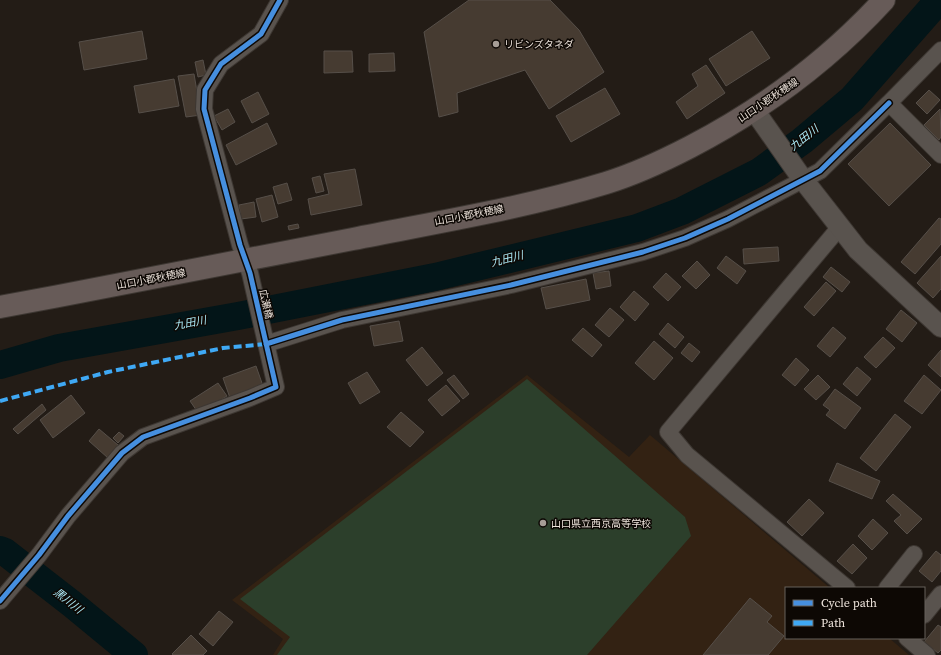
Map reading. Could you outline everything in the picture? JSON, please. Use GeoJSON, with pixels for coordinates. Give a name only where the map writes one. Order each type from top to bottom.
{"type":"FeatureCollection","features":[{"type":"Feature","properties":{"kind":"main road","name":"山口小郡秋穂線"},"geometry":{"type":"LineString","coordinates":[[0,307],[248,267],[548,200],[609,182],[660,162],[720,131],[754,110],[799,80],[829,54],[884,0]]}},
{"type":"Feature","properties":{"kind":"street","name":"広瀬橋"},"geometry":{"type":"LineString","coordinates":[[0,601],[26,572],[68,516],[117,458],[143,437],[276,387],[248,267],[204,109],[205,90],[221,64],[261,34],[280,0]]}},
{"type":"Feature","properties":{"kind":"street"},"geometry":{"type":"LineString","coordinates":[[266,341],[342,320],[511,285],[643,252],[685,238],[721,222],[802,178],[820,171],[941,50]]}},
{"type":"Feature","properties":{"kind":"street"},"geometry":{"type":"LineString","coordinates":[[889,103],[941,155]]}},
{"type":"Feature","properties":{"kind":"street"},"geometry":{"type":"LineString","coordinates":[[754,110],[839,228],[877,269],[941,327]]}},
{"type":"Feature","properties":{"kind":"street"},"geometry":{"type":"LineString","coordinates":[[839,228],[668,432],[687,455],[846,587]]}},
{"type":"Feature","properties":{"kind":"street"},"geometry":{"type":"LineString","coordinates":[[888,587],[914,554]]}},
{"type":"Feature","properties":{"kind":"street"},"geometry":{"type":"LineString","coordinates":[[925,614],[941,594]]}},
{"type":"Feature","properties":{"kind":"street"},"geometry":{"type":"LineString","coordinates":[[908,639],[927,655]]}},
{"type":"Feature","properties":{"kind":"shaded area","name":"山口県立西京高等学校"},"geometry":{"type":"Polygon","coordinates":[[[527,375],[629,457],[650,435],[829,587],[785,587],[785,639],[890,639],[909,655],[273,655],[283,639],[232,600],[527,375]]]}},
{"type":"Feature","properties":{"kind":"green space","name":"山口県立西京高等学校"},"geometry":{"type":"Polygon","coordinates":[[[527,379],[685,517],[691,536],[587,655],[277,655],[290,637],[240,599],[527,379]]]}},
{"type":"Feature","properties":{"kind":"building"},"geometry":{"type":"Polygon","coordinates":[[[469,0],[550,0],[579,30],[604,72],[549,109],[525,70],[457,93],[458,112],[439,117],[424,32],[469,0]]]}},
{"type":"Feature","properties":{"kind":"building"},"geometry":{"type":"Polygon","coordinates":[[[142,31],[147,59],[84,70],[79,42],[142,31]]]}},
{"type":"Feature","properties":{"kind":"building"},"geometry":{"type":"Polygon","coordinates":[[[752,31],[770,58],[726,86],[709,59],[752,31]]]}},
{"type":"Feature","properties":{"kind":"building"},"geometry":{"type":"Polygon","coordinates":[[[324,51],[352,51],[353,72],[324,73],[324,51]]]}},
{"type":"Feature","properties":{"kind":"building"},"geometry":{"type":"Polygon","coordinates":[[[394,53],[395,71],[369,72],[369,54],[394,53]]]}},
{"type":"Feature","properties":{"kind":"building"},"geometry":{"type":"Polygon","coordinates":[[[203,60],[206,75],[198,77],[195,62],[203,60]]]}},
{"type":"Feature","properties":{"kind":"building"},"geometry":{"type":"Polygon","coordinates":[[[706,65],[725,93],[687,119],[676,102],[698,86],[692,74],[706,65]]]}},
{"type":"Feature","properties":{"kind":"building"},"geometry":{"type":"Polygon","coordinates":[[[194,74],[201,115],[186,117],[178,76],[194,74]]]}},
{"type":"Feature","properties":{"kind":"building"},"geometry":{"type":"Polygon","coordinates":[[[174,79],[179,106],[139,113],[134,86],[174,79]]]}},
{"type":"Feature","properties":{"kind":"building"},"geometry":{"type":"Polygon","coordinates":[[[605,88],[620,114],[571,142],[556,116],[605,88]]]}},
{"type":"Feature","properties":{"kind":"building"},"geometry":{"type":"Polygon","coordinates":[[[929,90],[940,100],[927,114],[916,103],[929,90]]]}},
{"type":"Feature","properties":{"kind":"building"},"geometry":{"type":"Polygon","coordinates":[[[258,92],[269,114],[252,123],[241,101],[258,92]]]}},
{"type":"Feature","properties":{"kind":"building"},"geometry":{"type":"Polygon","coordinates":[[[228,109],[235,122],[222,130],[214,116],[228,109]]]}},
{"type":"Feature","properties":{"kind":"building"},"geometry":{"type":"Polygon","coordinates":[[[940,109],[941,137],[939,140],[924,125],[940,109]]]}},
{"type":"Feature","properties":{"kind":"building"},"geometry":{"type":"Polygon","coordinates":[[[267,123],[277,144],[236,165],[226,145],[267,123]]]}},
{"type":"Feature","properties":{"kind":"building"},"geometry":{"type":"Polygon","coordinates":[[[890,123],[931,165],[889,206],[848,164],[890,123]]]}},
{"type":"Feature","properties":{"kind":"building"},"geometry":{"type":"Polygon","coordinates":[[[355,169],[362,205],[311,215],[308,199],[329,194],[324,174],[355,169]]]}},
{"type":"Feature","properties":{"kind":"building"},"geometry":{"type":"Polygon","coordinates":[[[320,176],[324,191],[316,193],[312,178],[320,176]]]}},
{"type":"Feature","properties":{"kind":"building"},"geometry":{"type":"Polygon","coordinates":[[[287,183],[292,200],[278,204],[273,187],[287,183]]]}},
{"type":"Feature","properties":{"kind":"building"},"geometry":{"type":"Polygon","coordinates":[[[272,195],[278,217],[262,222],[256,199],[272,195]]]}},
{"type":"Feature","properties":{"kind":"building"},"geometry":{"type":"Polygon","coordinates":[[[254,202],[256,217],[241,219],[239,205],[254,202]]]}},
{"type":"Feature","properties":{"kind":"building"},"geometry":{"type":"Polygon","coordinates":[[[939,218],[941,219],[941,244],[915,274],[901,262],[939,218]]]}},
{"type":"Feature","properties":{"kind":"building"},"geometry":{"type":"Polygon","coordinates":[[[298,224],[299,228],[289,230],[288,226],[298,224]]]}},
{"type":"Feature","properties":{"kind":"building"},"geometry":{"type":"Polygon","coordinates":[[[778,247],[779,261],[744,264],[743,249],[778,247]]]}},
{"type":"Feature","properties":{"kind":"building"},"geometry":{"type":"Polygon","coordinates":[[[726,256],[746,271],[737,284],[717,268],[726,256]]]}},
{"type":"Feature","properties":{"kind":"building"},"geometry":{"type":"Polygon","coordinates":[[[941,256],[941,289],[933,298],[917,283],[941,256]]]}},
{"type":"Feature","properties":{"kind":"building"},"geometry":{"type":"Polygon","coordinates":[[[697,261],[710,275],[696,289],[682,276],[697,261]]]}},
{"type":"Feature","properties":{"kind":"building"},"geometry":{"type":"Polygon","coordinates":[[[831,267],[850,282],[842,292],[823,277],[831,267]]]}},
{"type":"Feature","properties":{"kind":"building"},"geometry":{"type":"Polygon","coordinates":[[[609,271],[611,286],[596,289],[593,273],[609,271]]]}},
{"type":"Feature","properties":{"kind":"building"},"geometry":{"type":"Polygon","coordinates":[[[666,273],[681,287],[668,301],[653,287],[666,273]]]}},
{"type":"Feature","properties":{"kind":"building"},"geometry":{"type":"Polygon","coordinates":[[[586,279],[590,300],[546,309],[541,288],[586,279]]]}},
{"type":"Feature","properties":{"kind":"building"},"geometry":{"type":"Polygon","coordinates":[[[826,282],[836,291],[814,316],[804,307],[826,282]]]}},
{"type":"Feature","properties":{"kind":"building"},"geometry":{"type":"Polygon","coordinates":[[[634,291],[649,304],[635,321],[620,307],[634,291]]]}},
{"type":"Feature","properties":{"kind":"building"},"geometry":{"type":"Polygon","coordinates":[[[610,308],[624,320],[609,337],[595,325],[610,308]]]}},
{"type":"Feature","properties":{"kind":"building"},"geometry":{"type":"Polygon","coordinates":[[[901,310],[917,323],[902,342],[886,329],[901,310]]]}},
{"type":"Feature","properties":{"kind":"building"},"geometry":{"type":"Polygon","coordinates":[[[399,321],[403,341],[374,346],[370,326],[399,321]]]}},
{"type":"Feature","properties":{"kind":"building"},"geometry":{"type":"Polygon","coordinates":[[[668,323],[684,337],[675,348],[659,334],[668,323]]]}},
{"type":"Feature","properties":{"kind":"building"},"geometry":{"type":"Polygon","coordinates":[[[833,327],[846,338],[830,357],[817,346],[833,327]]]}},
{"type":"Feature","properties":{"kind":"building"},"geometry":{"type":"Polygon","coordinates":[[[583,328],[602,345],[592,357],[572,340],[583,328]]]}},
{"type":"Feature","properties":{"kind":"building"},"geometry":{"type":"Polygon","coordinates":[[[883,337],[895,348],[876,368],[864,357],[883,337]]]}},
{"type":"Feature","properties":{"kind":"building"},"geometry":{"type":"Polygon","coordinates":[[[654,341],[673,358],[654,380],[635,363],[654,341]]]}},
{"type":"Feature","properties":{"kind":"building"},"geometry":{"type":"Polygon","coordinates":[[[689,343],[700,352],[692,362],[681,353],[689,343]]]}},
{"type":"Feature","properties":{"kind":"building"},"geometry":{"type":"Polygon","coordinates":[[[422,347],[443,373],[427,386],[406,360],[422,347]]]}},
{"type":"Feature","properties":{"kind":"building"},"geometry":{"type":"Polygon","coordinates":[[[941,350],[941,377],[928,365],[941,350]]]}},
{"type":"Feature","properties":{"kind":"building"},"geometry":{"type":"Polygon","coordinates":[[[796,358],[809,370],[795,386],[782,375],[796,358]]]}},
{"type":"Feature","properties":{"kind":"building"},"geometry":{"type":"Polygon","coordinates":[[[256,366],[263,386],[230,398],[223,378],[256,366]]]}},
{"type":"Feature","properties":{"kind":"building"},"geometry":{"type":"Polygon","coordinates":[[[857,367],[871,379],[857,396],[843,384],[857,367]]]}},
{"type":"Feature","properties":{"kind":"building"},"geometry":{"type":"Polygon","coordinates":[[[367,372],[380,392],[360,404],[348,383],[367,372]]]}},
{"type":"Feature","properties":{"kind":"building"},"geometry":{"type":"Polygon","coordinates":[[[454,375],[469,394],[463,399],[447,380],[454,375]]]}},
{"type":"Feature","properties":{"kind":"building"},"geometry":{"type":"Polygon","coordinates":[[[818,375],[830,387],[816,400],[804,389],[818,375]]]}},
{"type":"Feature","properties":{"kind":"building"},"geometry":{"type":"Polygon","coordinates":[[[924,375],[941,390],[922,414],[904,401],[924,375]]]}},
{"type":"Feature","properties":{"kind":"building"},"geometry":{"type":"Polygon","coordinates":[[[218,383],[227,396],[199,414],[190,401],[218,383]]]}},
{"type":"Feature","properties":{"kind":"building"},"geometry":{"type":"Polygon","coordinates":[[[446,385],[460,401],[442,416],[428,400],[446,385]]]}},
{"type":"Feature","properties":{"kind":"building"},"geometry":{"type":"Polygon","coordinates":[[[835,389],[861,408],[845,429],[826,415],[830,410],[823,405],[835,389]]]}},
{"type":"Feature","properties":{"kind":"building"},"geometry":{"type":"Polygon","coordinates":[[[71,395],[85,413],[53,438],[40,420],[71,395]]]}},
{"type":"Feature","properties":{"kind":"building"},"geometry":{"type":"Polygon","coordinates":[[[42,404],[46,410],[18,434],[13,429],[42,404]]]}},
{"type":"Feature","properties":{"kind":"building"},"geometry":{"type":"Polygon","coordinates":[[[401,412],[424,432],[410,447],[387,427],[401,412]]]}},
{"type":"Feature","properties":{"kind":"building"},"geometry":{"type":"Polygon","coordinates":[[[895,414],[911,427],[876,471],[860,458],[895,414]]]}},
{"type":"Feature","properties":{"kind":"building"},"geometry":{"type":"Polygon","coordinates":[[[99,429],[118,445],[108,458],[89,441],[99,429]]]}},
{"type":"Feature","properties":{"kind":"building"},"geometry":{"type":"Polygon","coordinates":[[[119,432],[124,436],[118,443],[113,438],[119,432]]]}},
{"type":"Feature","properties":{"kind":"building"},"geometry":{"type":"Polygon","coordinates":[[[837,463],[880,481],[872,499],[829,481],[837,463]]]}},
{"type":"Feature","properties":{"kind":"building"},"geometry":{"type":"Polygon","coordinates":[[[893,494],[922,519],[907,534],[894,521],[901,515],[886,501],[893,494]]]}},
{"type":"Feature","properties":{"kind":"building"},"geometry":{"type":"Polygon","coordinates":[[[809,499],[824,513],[802,536],[787,522],[809,499]]]}},
{"type":"Feature","properties":{"kind":"building"},"geometry":{"type":"Polygon","coordinates":[[[873,519],[888,533],[872,550],[858,536],[873,519]]]}},
{"type":"Feature","properties":{"kind":"building"},"geometry":{"type":"Polygon","coordinates":[[[853,544],[867,558],[852,574],[837,561],[853,544]]]}},
{"type":"Feature","properties":{"kind":"building"},"geometry":{"type":"Polygon","coordinates":[[[936,551],[941,555],[941,571],[932,582],[919,571],[936,551]]]}},
{"type":"Feature","properties":{"kind":"building"},"geometry":{"type":"Polygon","coordinates":[[[750,598],[772,616],[767,622],[784,636],[768,655],[703,655],[750,598]]]}},
{"type":"Feature","properties":{"kind":"building"},"geometry":{"type":"Polygon","coordinates":[[[219,611],[233,622],[213,646],[199,634],[219,611]]]}},
{"type":"Feature","properties":{"kind":"building"},"geometry":{"type":"Polygon","coordinates":[[[938,625],[941,627],[941,650],[938,653],[924,642],[938,625]]]}},
{"type":"Feature","properties":{"kind":"building"},"geometry":{"type":"Polygon","coordinates":[[[191,635],[207,651],[203,655],[173,655],[172,654],[191,635]]]}},
{"type":"Feature","properties":{"kind":"waterway","name":"九田川"},"geometry":{"type":"LineString","coordinates":[[0,365],[59,348],[238,316],[435,277],[637,228],[682,211],[759,172],[802,141],[852,99],[939,0]]}},
{"type":"Feature","properties":{"kind":"waterway","name":"黒川川"},"geometry":{"type":"LineString","coordinates":[[0,550],[5,552],[72,604],[134,655]]}},
{"type":"Feature","properties":{"kind":"marked path"},"geometry":{"type":"LineString","coordinates":[[0,401],[108,372],[223,348],[266,344]]}},
{"type":"Feature","properties":{"kind":"cycle path"},"geometry":{"type":"LineString","coordinates":[[0,601],[39,555],[68,516],[122,453],[143,437],[276,387],[250,273],[240,245],[204,109],[205,90],[221,64],[261,34],[280,0]]}},
{"type":"Feature","properties":{"kind":"cycle path"},"geometry":{"type":"LineString","coordinates":[[266,344],[342,320],[511,285],[643,252],[685,238],[728,219],[820,171],[889,103]]}},
{"type":"Feature","properties":{"kind":"place","name":"リビンズタネダ"},"geometry":{"type":"Point","coordinates":[496,44]}},
{"type":"Feature","properties":{"kind":"place","name":"山口県立西京高等学校"},"geometry":{"type":"Point","coordinates":[543,523]}}]}
